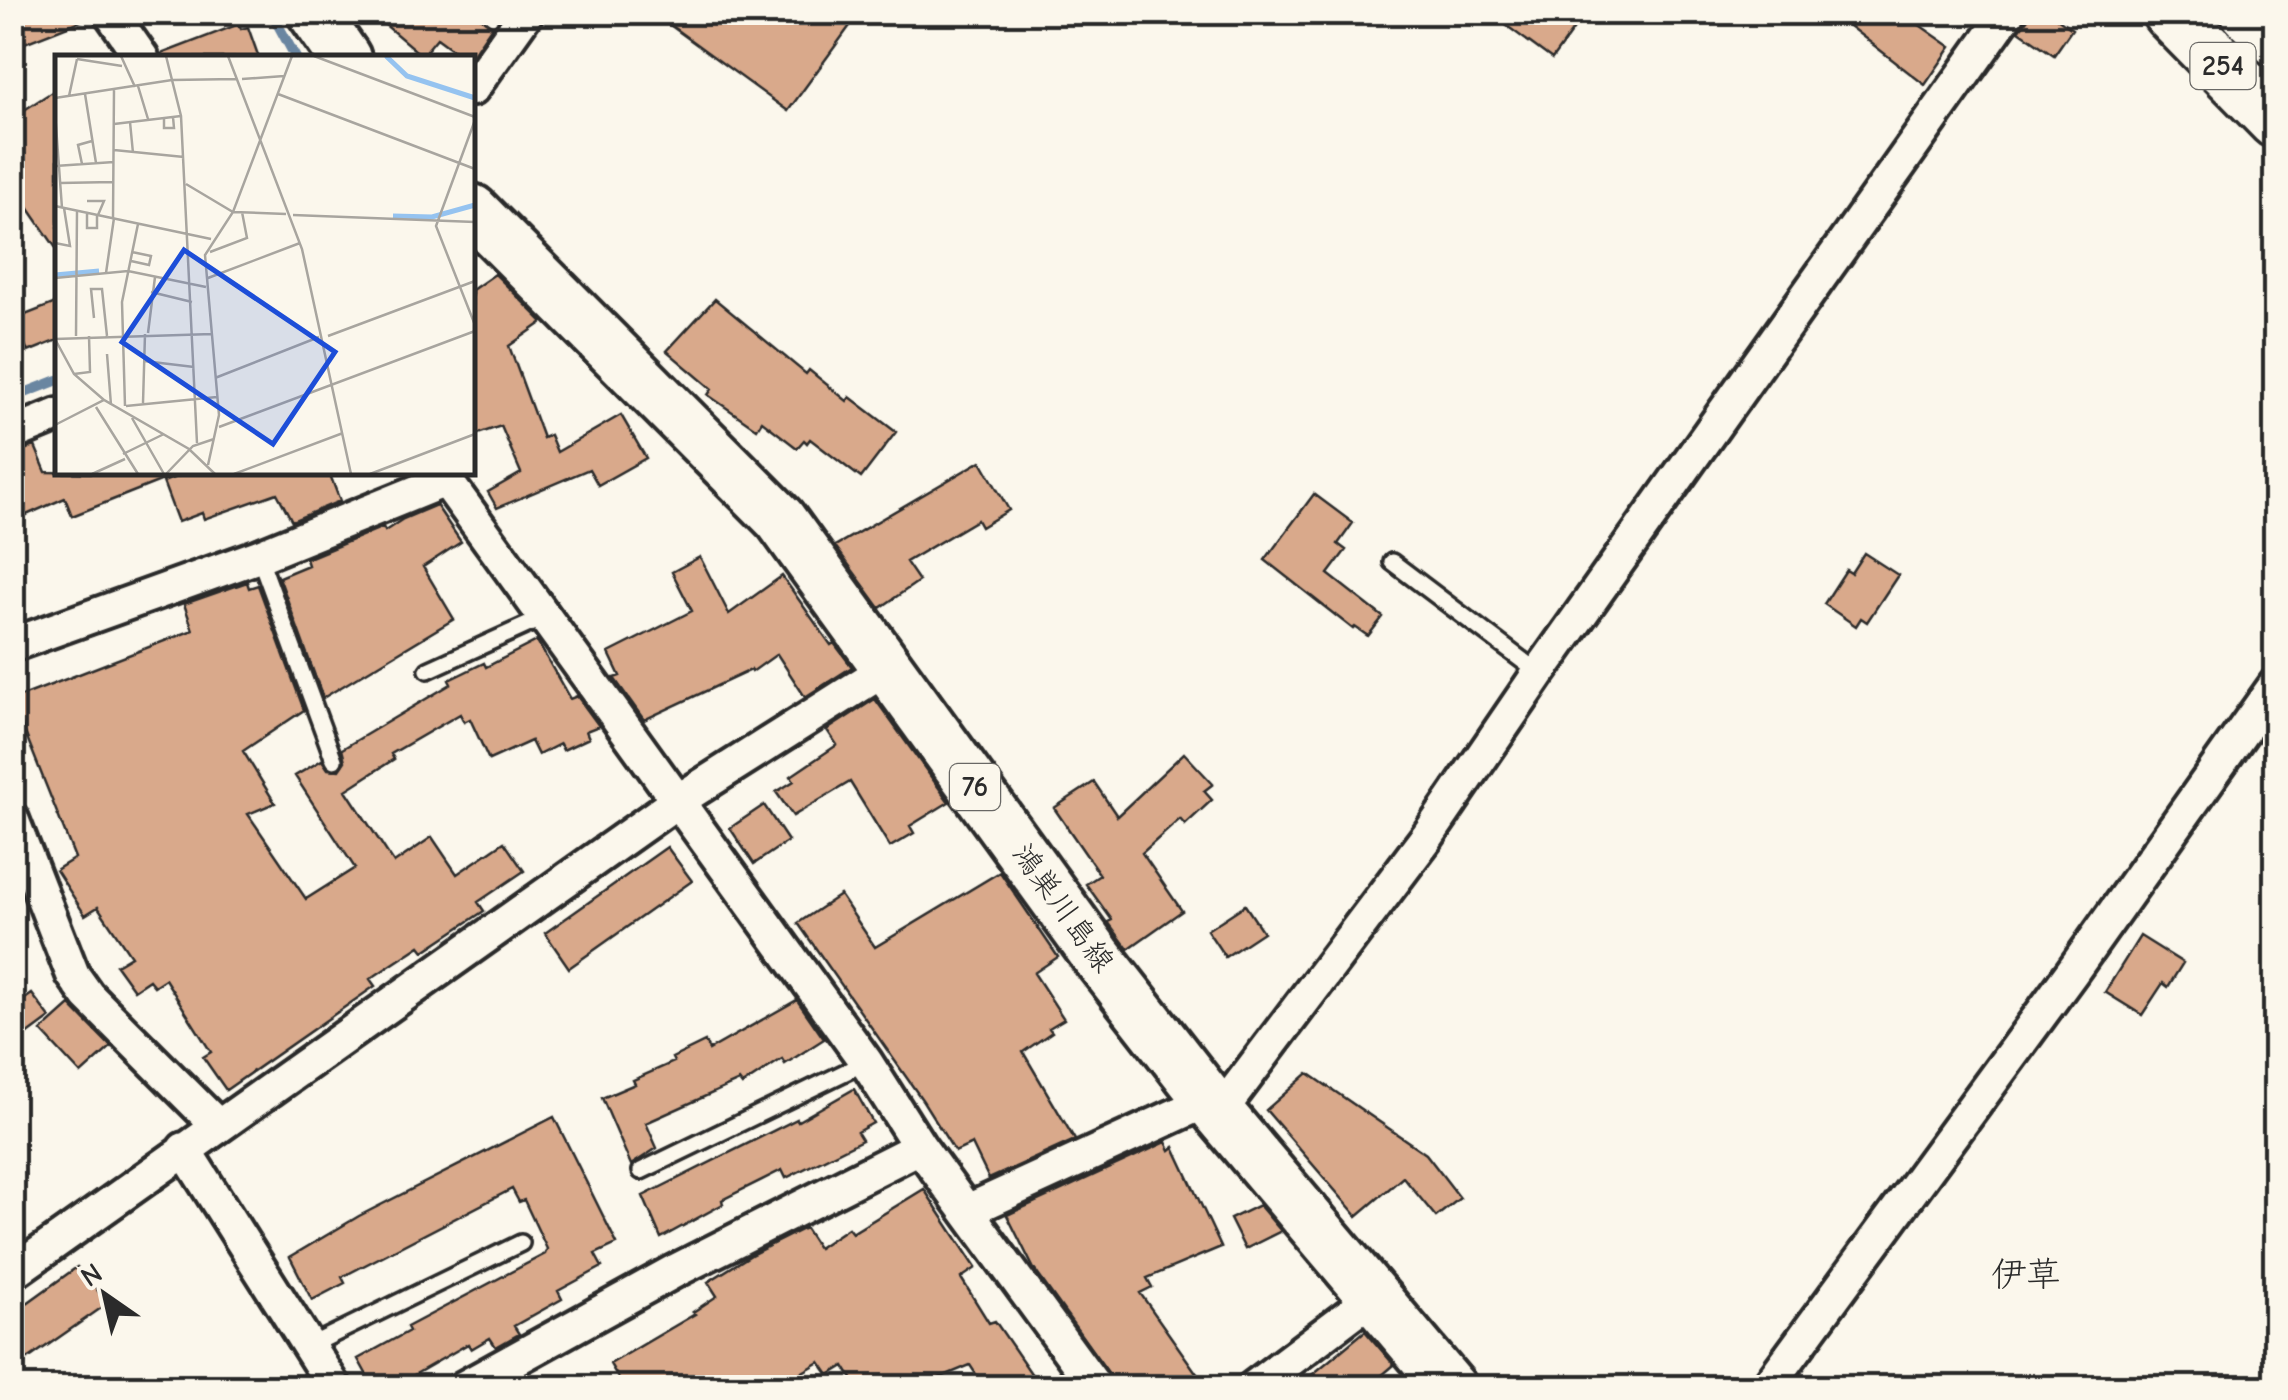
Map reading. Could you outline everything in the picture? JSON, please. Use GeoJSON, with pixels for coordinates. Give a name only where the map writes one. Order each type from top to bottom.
{"type":"FeatureCollection","features":[{"type":"Feature","properties":{"kind":"highway","name":"254"},"geometry":{"type":"LineString","coordinates":[[2170,12],[2276,120]]}},
{"type":"Feature","properties":{"kind":"highway","name":"254"},"geometry":{"type":"LineString","coordinates":[[2249,12],[2276,38]]}},
{"type":"Feature","properties":{"kind":"main road"},"geometry":{"type":"LineString","coordinates":[[313,12],[344,55]]}},
{"type":"Feature","properties":{"kind":"main road","name":"鴻巣川島線"},"geometry":{"type":"LineString","coordinates":[[478,226],[780,519],[1096,955],[1214,1107],[1451,1388]]}},
{"type":"Feature","properties":{"kind":"street"},"geometry":{"type":"LineString","coordinates":[[110,12],[140,55]]}},
{"type":"Feature","properties":{"kind":"street"},"geometry":{"type":"LineString","coordinates":[[475,85],[526,12]]}},
{"type":"Feature","properties":{"kind":"street"},"geometry":{"type":"LineString","coordinates":[[967,1211],[1214,1107],[1428,837],[2008,12]]}},
{"type":"Feature","properties":{"kind":"street"},"geometry":{"type":"LineString","coordinates":[[12,434],[55,416]]}},
{"type":"Feature","properties":{"kind":"street"},"geometry":{"type":"LineString","coordinates":[[12,645],[258,556],[443,476],[1096,1388]]}},
{"type":"Feature","properties":{"kind":"street"},"geometry":{"type":"LineString","coordinates":[[12,1273],[676,802],[889,667]]}},
{"type":"Feature","properties":{"kind":"street"},"geometry":{"type":"LineString","coordinates":[[1768,1388],[2276,684]]}},
{"type":"Feature","properties":{"kind":"street"},"geometry":{"type":"LineString","coordinates":[[12,819],[24,883],[73,975],[218,1126]]}},
{"type":"Feature","properties":{"kind":"street"},"geometry":{"type":"LineString","coordinates":[[463,1388],[673,1272],[920,1147]]}},
{"type":"Feature","properties":{"kind":"street"},"geometry":{"type":"LineString","coordinates":[[184,1150],[335,1388]]}},
{"type":"Feature","properties":{"kind":"street"},"geometry":{"type":"LineString","coordinates":[[1253,1388],[1373,1297]]}},
{"type":"Feature","properties":{"kind":"lane"},"geometry":{"type":"LineString","coordinates":[[258,556],[334,760]]}},
{"type":"Feature","properties":{"kind":"lane"},"geometry":{"type":"LineString","coordinates":[[1392,562],[1540,673]]}},
{"type":"Feature","properties":{"kind":"lane"},"geometry":{"type":"LineString","coordinates":[[428,670],[545,617]]}},
{"type":"Feature","properties":{"kind":"lane"},"geometry":{"type":"LineString","coordinates":[[642,1171],[866,1062]]}},
{"type":"Feature","properties":{"kind":"lane"},"geometry":{"type":"LineString","coordinates":[[310,1346],[521,1243]]}},
{"type":"Feature","properties":{"kind":"building"},"geometry":{"type":"Polygon","coordinates":[[[12,12],[90,12],[91,17],[12,48],[12,12]]]}},
{"type":"Feature","properties":{"kind":"building"},"geometry":{"type":"Polygon","coordinates":[[[370,12],[474,12],[492,26],[472,55],[460,55],[437,38],[421,55],[370,12]]]}},
{"type":"Feature","properties":{"kind":"building"},"geometry":{"type":"Polygon","coordinates":[[[652,12],[860,12],[788,111],[652,12]]]}},
{"type":"Feature","properties":{"kind":"building"},"geometry":{"type":"Polygon","coordinates":[[[1488,12],[1586,12],[1552,59],[1488,12]]]}},
{"type":"Feature","properties":{"kind":"building"},"geometry":{"type":"Polygon","coordinates":[[[1831,12],[1901,12],[1951,47],[1925,85],[1831,12]]]}},
{"type":"Feature","properties":{"kind":"building"},"geometry":{"type":"Polygon","coordinates":[[[2033,12],[2049,12],[2072,29],[2054,55],[2019,31],[2033,12]]]}},
{"type":"Feature","properties":{"kind":"building"},"geometry":{"type":"Polygon","coordinates":[[[239,24],[241,29],[248,27],[258,55],[161,55],[239,24]]]}},
{"type":"Feature","properties":{"kind":"building"},"geometry":{"type":"Polygon","coordinates":[[[55,90],[55,247],[12,184],[12,118],[55,90]]]}},
{"type":"Feature","properties":{"kind":"building"},"geometry":{"type":"Polygon","coordinates":[[[495,274],[543,322],[509,346],[543,438],[550,435],[557,452],[621,415],[646,458],[598,485],[589,469],[497,508],[488,492],[521,473],[501,426],[475,435],[475,288],[495,274]]]}},
{"type":"Feature","properties":{"kind":"building"},"geometry":{"type":"Polygon","coordinates":[[[715,299],[806,374],[809,370],[847,401],[850,397],[896,432],[861,478],[810,439],[797,448],[762,421],[757,429],[708,395],[712,389],[667,351],[715,299]]]}},
{"type":"Feature","properties":{"kind":"building"},"geometry":{"type":"Polygon","coordinates":[[[55,303],[55,341],[28,352],[15,319],[55,303]]]}},
{"type":"Feature","properties":{"kind":"building"},"geometry":{"type":"Polygon","coordinates":[[[35,446],[46,472],[55,475],[175,475],[72,516],[65,498],[24,516],[12,488],[12,454],[35,446]]]}},
{"type":"Feature","properties":{"kind":"building"},"geometry":{"type":"Polygon","coordinates":[[[981,461],[1009,510],[981,527],[977,520],[906,562],[919,581],[880,608],[835,546],[981,461]]]}},
{"type":"Feature","properties":{"kind":"building"},"geometry":{"type":"Polygon","coordinates":[[[181,475],[330,475],[340,501],[292,521],[277,493],[204,519],[202,513],[178,522],[163,482],[181,475]]]}},
{"type":"Feature","properties":{"kind":"building"},"geometry":{"type":"Polygon","coordinates":[[[1314,494],[1353,523],[1338,544],[1346,550],[1328,574],[1383,617],[1368,636],[1353,629],[1265,560],[1314,494]]]}},
{"type":"Feature","properties":{"kind":"building"},"geometry":{"type":"Polygon","coordinates":[[[436,505],[461,542],[423,567],[454,619],[323,698],[279,577],[308,565],[306,559],[383,527],[385,531],[436,505]]]}},
{"type":"Feature","properties":{"kind":"building"},"geometry":{"type":"Polygon","coordinates":[[[1864,553],[1898,575],[1867,622],[1861,618],[1856,626],[1824,604],[1846,570],[1851,573],[1864,553]]]}},
{"type":"Feature","properties":{"kind":"building"},"geometry":{"type":"Polygon","coordinates":[[[700,557],[729,614],[782,576],[831,645],[834,643],[852,667],[805,697],[777,654],[752,672],[644,720],[614,678],[620,676],[609,653],[692,611],[672,572],[700,557]]]}},
{"type":"Feature","properties":{"kind":"building"},"geometry":{"type":"Polygon","coordinates":[[[247,582],[249,588],[258,585],[304,710],[243,751],[275,803],[248,814],[306,899],[355,868],[295,776],[322,760],[328,769],[339,770],[345,761],[342,749],[451,684],[449,680],[484,663],[486,667],[537,641],[570,699],[577,696],[599,726],[586,731],[589,738],[563,750],[560,744],[538,755],[531,741],[489,760],[470,719],[464,722],[460,714],[391,754],[394,759],[346,790],[394,863],[432,837],[457,874],[504,842],[524,871],[478,902],[484,911],[424,951],[420,946],[370,979],[375,986],[226,1090],[203,1057],[211,1052],[165,979],[154,986],[149,980],[134,990],[116,965],[131,956],[98,907],[85,915],[56,870],[75,858],[12,700],[193,630],[184,604],[247,582]]]}},
{"type":"Feature","properties":{"kind":"building"},"geometry":{"type":"Polygon","coordinates":[[[875,699],[949,802],[910,826],[914,833],[890,847],[850,782],[793,816],[776,792],[794,781],[791,776],[837,745],[827,730],[875,699]]]}},
{"type":"Feature","properties":{"kind":"building"},"geometry":{"type":"Polygon","coordinates":[[[1184,753],[1213,784],[1204,791],[1212,800],[1185,825],[1180,819],[1142,853],[1182,911],[1128,949],[1086,884],[1100,875],[1054,808],[1094,782],[1117,816],[1184,753]]]}},
{"type":"Feature","properties":{"kind":"building"},"geometry":{"type":"Polygon","coordinates":[[[764,805],[788,841],[754,864],[730,828],[764,805]]]}},
{"type":"Feature","properties":{"kind":"building"},"geometry":{"type":"Polygon","coordinates":[[[667,847],[692,881],[569,968],[545,933],[667,847]]]}},
{"type":"Feature","properties":{"kind":"building"},"geometry":{"type":"Polygon","coordinates":[[[1000,872],[1058,957],[1034,973],[1064,1019],[1023,1052],[1075,1140],[989,1179],[972,1144],[955,1152],[798,923],[840,895],[875,947],[1000,872]]]}},
{"type":"Feature","properties":{"kind":"building"},"geometry":{"type":"Polygon","coordinates":[[[1245,905],[1263,932],[1225,957],[1207,930],[1245,905]]]}},
{"type":"Feature","properties":{"kind":"building"},"geometry":{"type":"Polygon","coordinates":[[[2140,936],[2183,963],[2168,987],[2163,983],[2142,1015],[2105,992],[2140,936]]]}},
{"type":"Feature","properties":{"kind":"building"},"geometry":{"type":"Polygon","coordinates":[[[32,994],[50,1018],[12,1046],[12,1008],[32,994]]]}},
{"type":"Feature","properties":{"kind":"building"},"geometry":{"type":"Polygon","coordinates":[[[797,1000],[824,1039],[785,1064],[782,1059],[742,1085],[739,1081],[646,1123],[657,1148],[631,1165],[602,1098],[635,1084],[633,1080],[674,1062],[672,1058],[705,1042],[709,1050],[797,1000]]]}},
{"type":"Feature","properties":{"kind":"building"},"geometry":{"type":"Polygon","coordinates":[[[70,1005],[111,1047],[81,1074],[41,1031],[70,1005]]]}},
{"type":"Feature","properties":{"kind":"building"},"geometry":{"type":"Polygon","coordinates":[[[1308,1073],[1426,1154],[1460,1198],[1436,1217],[1403,1177],[1357,1216],[1266,1110],[1308,1073]]]}},
{"type":"Feature","properties":{"kind":"building"},"geometry":{"type":"Polygon","coordinates":[[[854,1089],[873,1123],[857,1132],[862,1140],[786,1178],[782,1170],[722,1200],[723,1204],[661,1238],[643,1196],[798,1121],[854,1089]]]}},
{"type":"Feature","properties":{"kind":"building"},"geometry":{"type":"Polygon","coordinates":[[[554,1117],[617,1244],[595,1254],[602,1267],[558,1291],[562,1299],[514,1326],[519,1334],[496,1347],[490,1338],[471,1349],[468,1344],[414,1375],[420,1388],[374,1388],[358,1359],[409,1331],[407,1327],[545,1254],[547,1249],[524,1200],[519,1202],[512,1189],[342,1277],[345,1283],[312,1300],[290,1257],[359,1216],[554,1117]]]}},
{"type":"Feature","properties":{"kind":"building"},"geometry":{"type":"Polygon","coordinates":[[[1166,1142],[1170,1150],[1174,1147],[1221,1247],[1147,1278],[1152,1287],[1140,1293],[1207,1388],[1119,1388],[1034,1269],[1007,1215],[1166,1142]]]}},
{"type":"Feature","properties":{"kind":"building"},"geometry":{"type":"Polygon","coordinates":[[[924,1189],[976,1268],[961,1278],[989,1323],[995,1321],[1041,1388],[985,1388],[970,1365],[915,1388],[858,1388],[844,1366],[829,1375],[820,1362],[775,1388],[624,1388],[610,1364],[695,1314],[717,1296],[708,1282],[805,1228],[818,1248],[848,1228],[852,1233],[924,1189]]]}},
{"type":"Feature","properties":{"kind":"building"},"geometry":{"type":"Polygon","coordinates":[[[1259,1205],[1281,1231],[1245,1249],[1230,1219],[1259,1205]]]}},
{"type":"Feature","properties":{"kind":"building"},"geometry":{"type":"Polygon","coordinates":[[[77,1267],[82,1274],[85,1272],[107,1304],[12,1370],[12,1314],[77,1267]]]}},
{"type":"Feature","properties":{"kind":"building"},"geometry":{"type":"Polygon","coordinates":[[[1365,1331],[1394,1365],[1367,1388],[1296,1388],[1365,1331]]]}},
{"type":"Feature","properties":{"kind":"waterway"},"geometry":{"type":"LineString","coordinates":[[271,12],[294,55]]}},
{"type":"Feature","properties":{"kind":"waterway"},"geometry":{"type":"LineString","coordinates":[[12,398],[55,381]]}},
{"type":"Feature","properties":{"kind":"district","name":"伊草"},"geometry":{"type":"Point","coordinates":[2026,1274]}}]}
